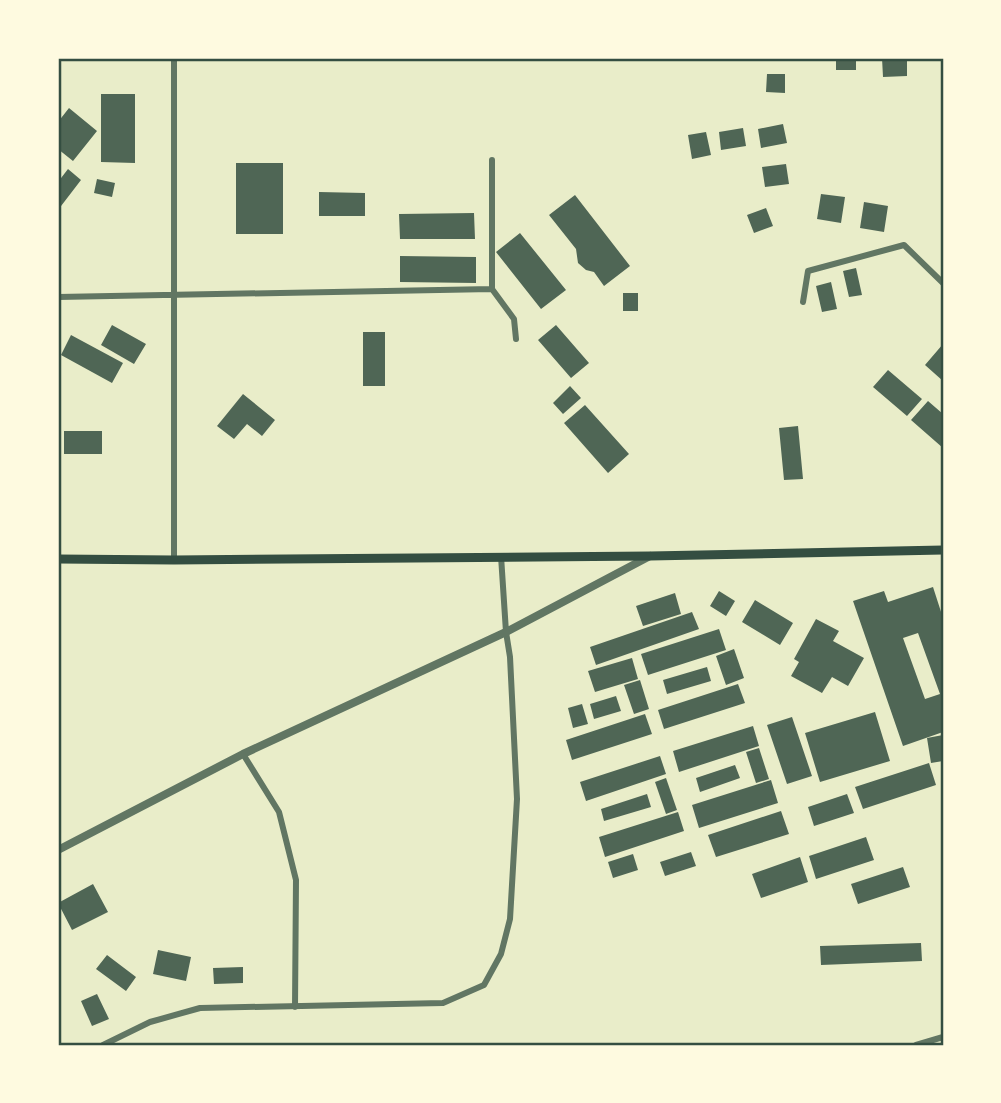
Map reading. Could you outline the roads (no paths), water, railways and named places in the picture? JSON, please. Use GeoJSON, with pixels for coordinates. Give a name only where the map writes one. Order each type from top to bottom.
{"type":"FeatureCollection","features":[{"type":"Feature","properties":{"kind":"main road"},"geometry":{"type":"LineString","coordinates":[[58,559],[650,556],[943,550]]}},
{"type":"Feature","properties":{"kind":"street"},"geometry":{"type":"LineString","coordinates":[[174,58],[174,560]]}},
{"type":"Feature","properties":{"kind":"street"},"geometry":{"type":"LineString","coordinates":[[492,160],[492,289],[514,319],[516,339]]}},
{"type":"Feature","properties":{"kind":"street"},"geometry":{"type":"LineString","coordinates":[[803,302],[808,271],[904,245],[943,283]]}},
{"type":"Feature","properties":{"kind":"street"},"geometry":{"type":"LineString","coordinates":[[58,297],[492,289]]}},
{"type":"Feature","properties":{"kind":"street"},"geometry":{"type":"LineString","coordinates":[[103,1045],[150,1022],[200,1008],[443,1003],[484,985],[501,954],[510,919],[517,799],[510,657],[501,556]]}},
{"type":"Feature","properties":{"kind":"street"},"geometry":{"type":"LineString","coordinates":[[58,850],[243,754],[506,632],[650,556]]}},
{"type":"Feature","properties":{"kind":"street"},"geometry":{"type":"LineString","coordinates":[[243,754],[279,812],[296,880],[295,1007]]}},
{"type":"Feature","properties":{"kind":"street"},"geometry":{"type":"LineString","coordinates":[[916,1045],[943,1037]]}}]}
